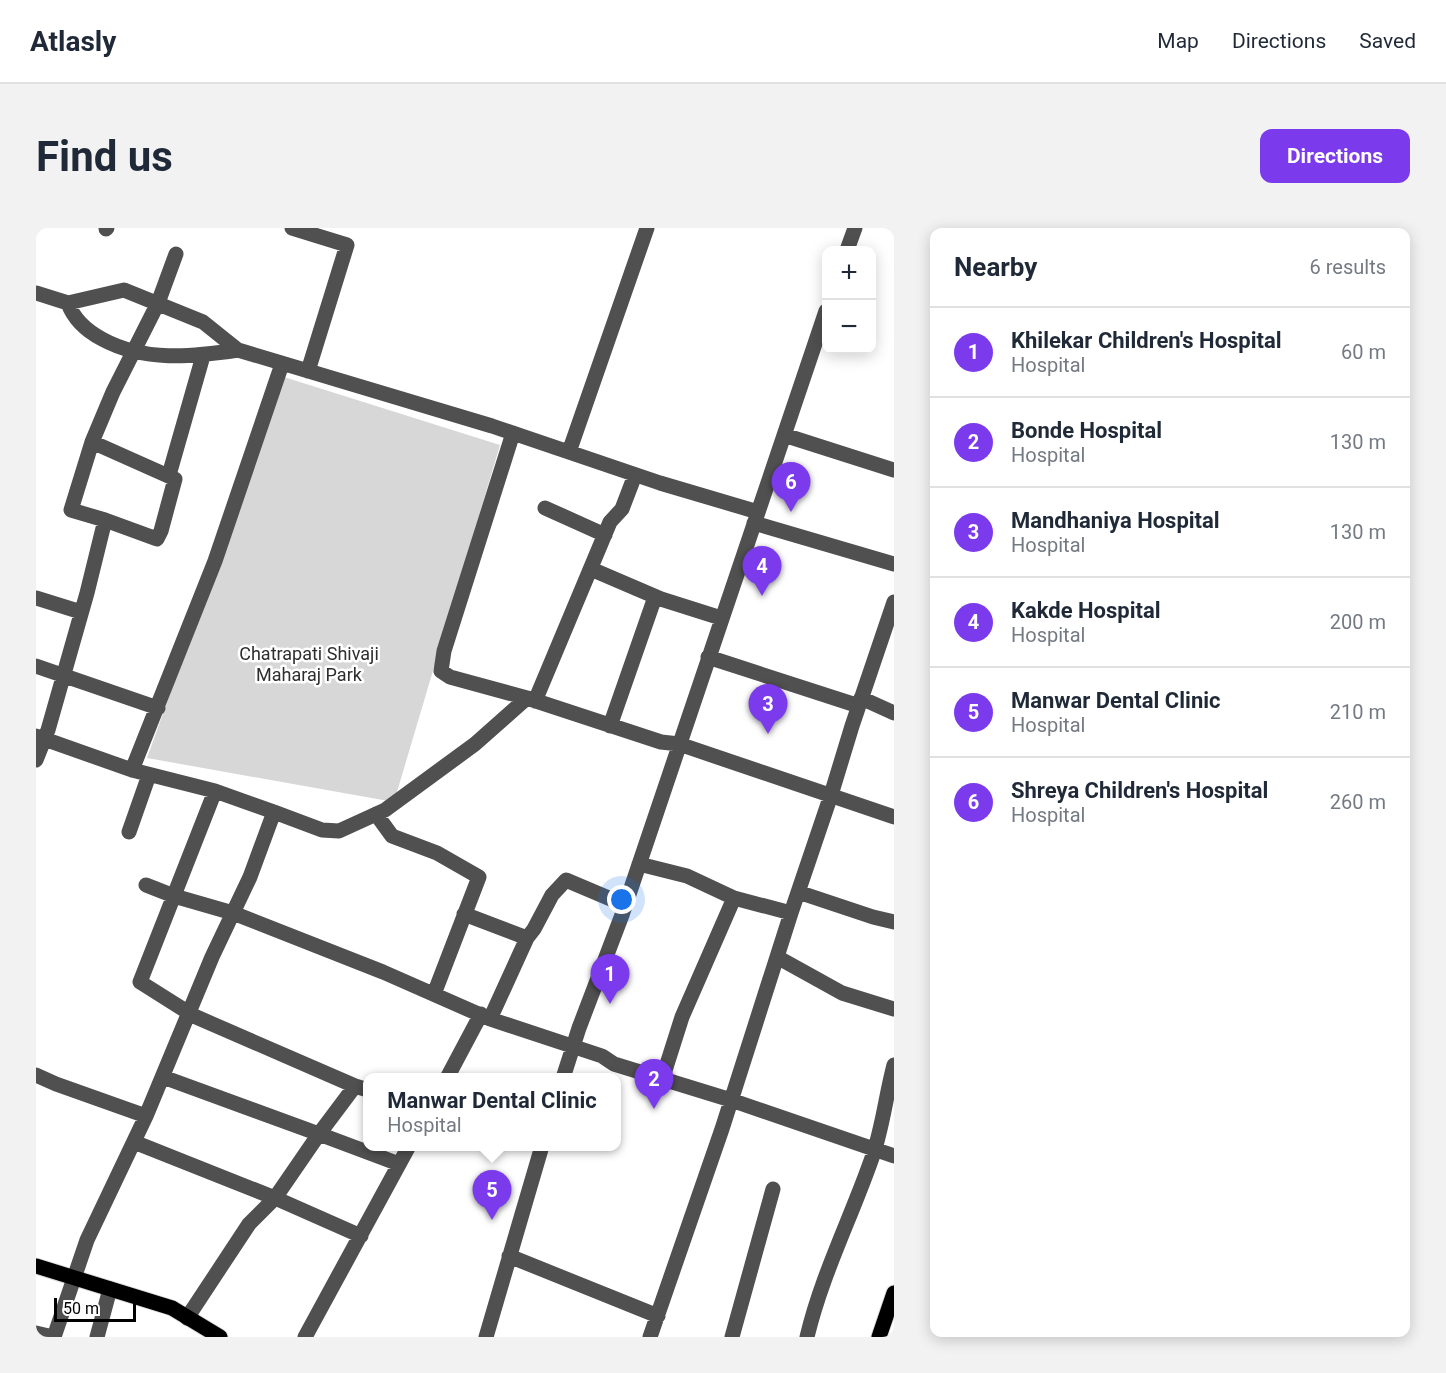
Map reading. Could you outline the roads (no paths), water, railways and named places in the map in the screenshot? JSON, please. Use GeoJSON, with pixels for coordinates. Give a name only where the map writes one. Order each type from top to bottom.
{"type":"FeatureCollection","features":[{"type":"Feature","properties":{"kind":"main road"},"geometry":{"type":"LineString","coordinates":[[36,1266],[172,1308],[220,1337]]}},
{"type":"Feature","properties":{"kind":"main road"},"geometry":{"type":"LineString","coordinates":[[879,1337],[894,1293]]}},
{"type":"Feature","properties":{"kind":"street"},"geometry":{"type":"LineString","coordinates":[[292,228],[347,245],[308,372]]}},
{"type":"Feature","properties":{"kind":"street"},"geometry":{"type":"LineString","coordinates":[[569,452],[646,228]]}},
{"type":"Feature","properties":{"kind":"street"},"geometry":{"type":"LineString","coordinates":[[848,246],[855,228]]}},
{"type":"Feature","properties":{"kind":"street"},"geometry":{"type":"LineString","coordinates":[[92,442],[175,479],[157,539],[71,510],[92,442],[113,392],[158,303],[176,254]]}},
{"type":"Feature","properties":{"kind":"street"},"geometry":{"type":"LineString","coordinates":[[36,292],[68,303],[124,290],[203,322],[238,350],[513,433],[894,564]]}},
{"type":"Feature","properties":{"kind":"street"},"geometry":{"type":"LineString","coordinates":[[68,303],[72,314],[91,333],[116,347],[166,356],[203,356],[238,350]]}},
{"type":"Feature","properties":{"kind":"street"},"geometry":{"type":"LineString","coordinates":[[564,1073],[625,905],[822,323]]}},
{"type":"Feature","properties":{"kind":"street"},"geometry":{"type":"LineString","coordinates":[[169,475],[203,356]]}},
{"type":"Feature","properties":{"kind":"street"},"geometry":{"type":"LineString","coordinates":[[132,770],[215,561],[282,364]]}},
{"type":"Feature","properties":{"kind":"street"},"geometry":{"type":"LineString","coordinates":[[513,433],[444,651],[441,671],[450,677],[531,699],[661,742],[679,744],[894,817]]}},
{"type":"Feature","properties":{"kind":"street"},"geometry":{"type":"LineString","coordinates":[[784,435],[894,470]]}},
{"type":"Feature","properties":{"kind":"street"},"geometry":{"type":"LineString","coordinates":[[40,738],[132,770],[215,791],[322,830],[339,831],[385,810],[475,744],[531,699],[591,569],[610,522],[622,508],[635,475]]}},
{"type":"Feature","properties":{"kind":"street"},"geometry":{"type":"LineString","coordinates":[[545,508],[605,535]]}},
{"type":"Feature","properties":{"kind":"street"},"geometry":{"type":"LineString","coordinates":[[36,760],[40,738],[63,674],[81,612],[105,520]]}},
{"type":"Feature","properties":{"kind":"street"},"geometry":{"type":"LineString","coordinates":[[591,569],[655,597],[722,618]]}},
{"type":"Feature","properties":{"kind":"street"},"geometry":{"type":"LineString","coordinates":[[610,726],[655,597]]}},
{"type":"Feature","properties":{"kind":"street"},"geometry":{"type":"LineString","coordinates":[[36,598],[81,612]]}},
{"type":"Feature","properties":{"kind":"street"},"geometry":{"type":"LineString","coordinates":[[650,1337],[731,1100],[860,702],[888,639],[894,602]]}},
{"type":"Feature","properties":{"kind":"street"},"geometry":{"type":"LineString","coordinates":[[708,657],[894,713]]}},
{"type":"Feature","properties":{"kind":"street"},"geometry":{"type":"LineString","coordinates":[[36,666],[158,708]]}},
{"type":"Feature","properties":{"kind":"street"},"geometry":{"type":"LineString","coordinates":[[129,832],[149,775]]}},
{"type":"Feature","properties":{"kind":"street"},"geometry":{"type":"LineString","coordinates":[[187,1318],[249,1224],[275,1197],[319,1134],[361,1088],[189,1013],[140,982],[215,791]]}},
{"type":"Feature","properties":{"kind":"street"},"geometry":{"type":"LineString","coordinates":[[36,1333],[53,1337],[87,1240],[146,1116],[212,957],[250,877],[274,812]]}},
{"type":"Feature","properties":{"kind":"street"},"geometry":{"type":"LineString","coordinates":[[376,814],[392,836],[437,853],[479,877],[434,994]]}},
{"type":"Feature","properties":{"kind":"street"},"geometry":{"type":"LineString","coordinates":[[639,864],[687,876],[734,898],[791,913]]}},
{"type":"Feature","properties":{"kind":"street"},"geometry":{"type":"LineString","coordinates":[[449,1073],[485,1016],[552,896],[566,880],[625,905]]}},
{"type":"Feature","properties":{"kind":"street"},"geometry":{"type":"LineString","coordinates":[[146,885],[232,913],[485,1016],[602,1056],[614,1064],[731,1100],[894,1156]]}},
{"type":"Feature","properties":{"kind":"street"},"geometry":{"type":"LineString","coordinates":[[798,892],[894,922]]}},
{"type":"Feature","properties":{"kind":"street"},"geometry":{"type":"LineString","coordinates":[[662,1080],[682,1017],[734,898]]}},
{"type":"Feature","properties":{"kind":"street"},"geometry":{"type":"LineString","coordinates":[[464,914],[527,938]]}},
{"type":"Feature","properties":{"kind":"street"},"geometry":{"type":"LineString","coordinates":[[777,957],[842,993],[894,1009]]}},
{"type":"Feature","properties":{"kind":"street"},"geometry":{"type":"LineString","coordinates":[[807,1337],[815,1305],[874,1150],[894,1065]]}},
{"type":"Feature","properties":{"kind":"street"},"geometry":{"type":"LineString","coordinates":[[36,1075],[146,1116]]}},
{"type":"Feature","properties":{"kind":"street"},"geometry":{"type":"LineString","coordinates":[[163,1077],[363,1150]]}},
{"type":"Feature","properties":{"kind":"street"},"geometry":{"type":"LineString","coordinates":[[134,1142],[275,1197],[361,1236]]}},
{"type":"Feature","properties":{"kind":"street"},"geometry":{"type":"LineString","coordinates":[[364,1151],[399,1164]]}},
{"type":"Feature","properties":{"kind":"street"},"geometry":{"type":"LineString","coordinates":[[305,1337],[406,1151]]}},
{"type":"Feature","properties":{"kind":"street"},"geometry":{"type":"LineString","coordinates":[[486,1337],[537,1151]]}},
{"type":"Feature","properties":{"kind":"street"},"geometry":{"type":"LineString","coordinates":[[732,1337],[773,1188]]}},
{"type":"Feature","properties":{"kind":"street"},"geometry":{"type":"LineString","coordinates":[[508,1256],[657,1316]]}},
{"type":"Feature","properties":{"kind":"street"},"geometry":{"type":"LineString","coordinates":[[97,1337],[110,1289]]}},
{"type":"Feature","properties":{"kind":"place","name":"Shreya Children's Hospital"},"geometry":{"type":"Point","coordinates":[791,512]}},
{"type":"Feature","properties":{"kind":"place","name":"Kakde Hospital"},"geometry":{"type":"Point","coordinates":[762,596]}},
{"type":"Feature","properties":{"kind":"place","name":"Mandhaniya Hospital"},"geometry":{"type":"Point","coordinates":[768,734]}},
{"type":"Feature","properties":{"kind":"place","name":"Khilekar Children's Hospital"},"geometry":{"type":"Point","coordinates":[610,1004]}},
{"type":"Feature","properties":{"kind":"place","name":"Bonde Hospital"},"geometry":{"type":"Point","coordinates":[654,1109]}},
{"type":"Feature","properties":{"kind":"place","name":"Manwar Dental Clinic"},"geometry":{"type":"Point","coordinates":[492,1220]}},
{"type":"Feature","properties":{"kind":"park label","name":"Chatrapati Shivaji Maharaj Park"},"geometry":{"type":"Point","coordinates":[309,664]}}]}
